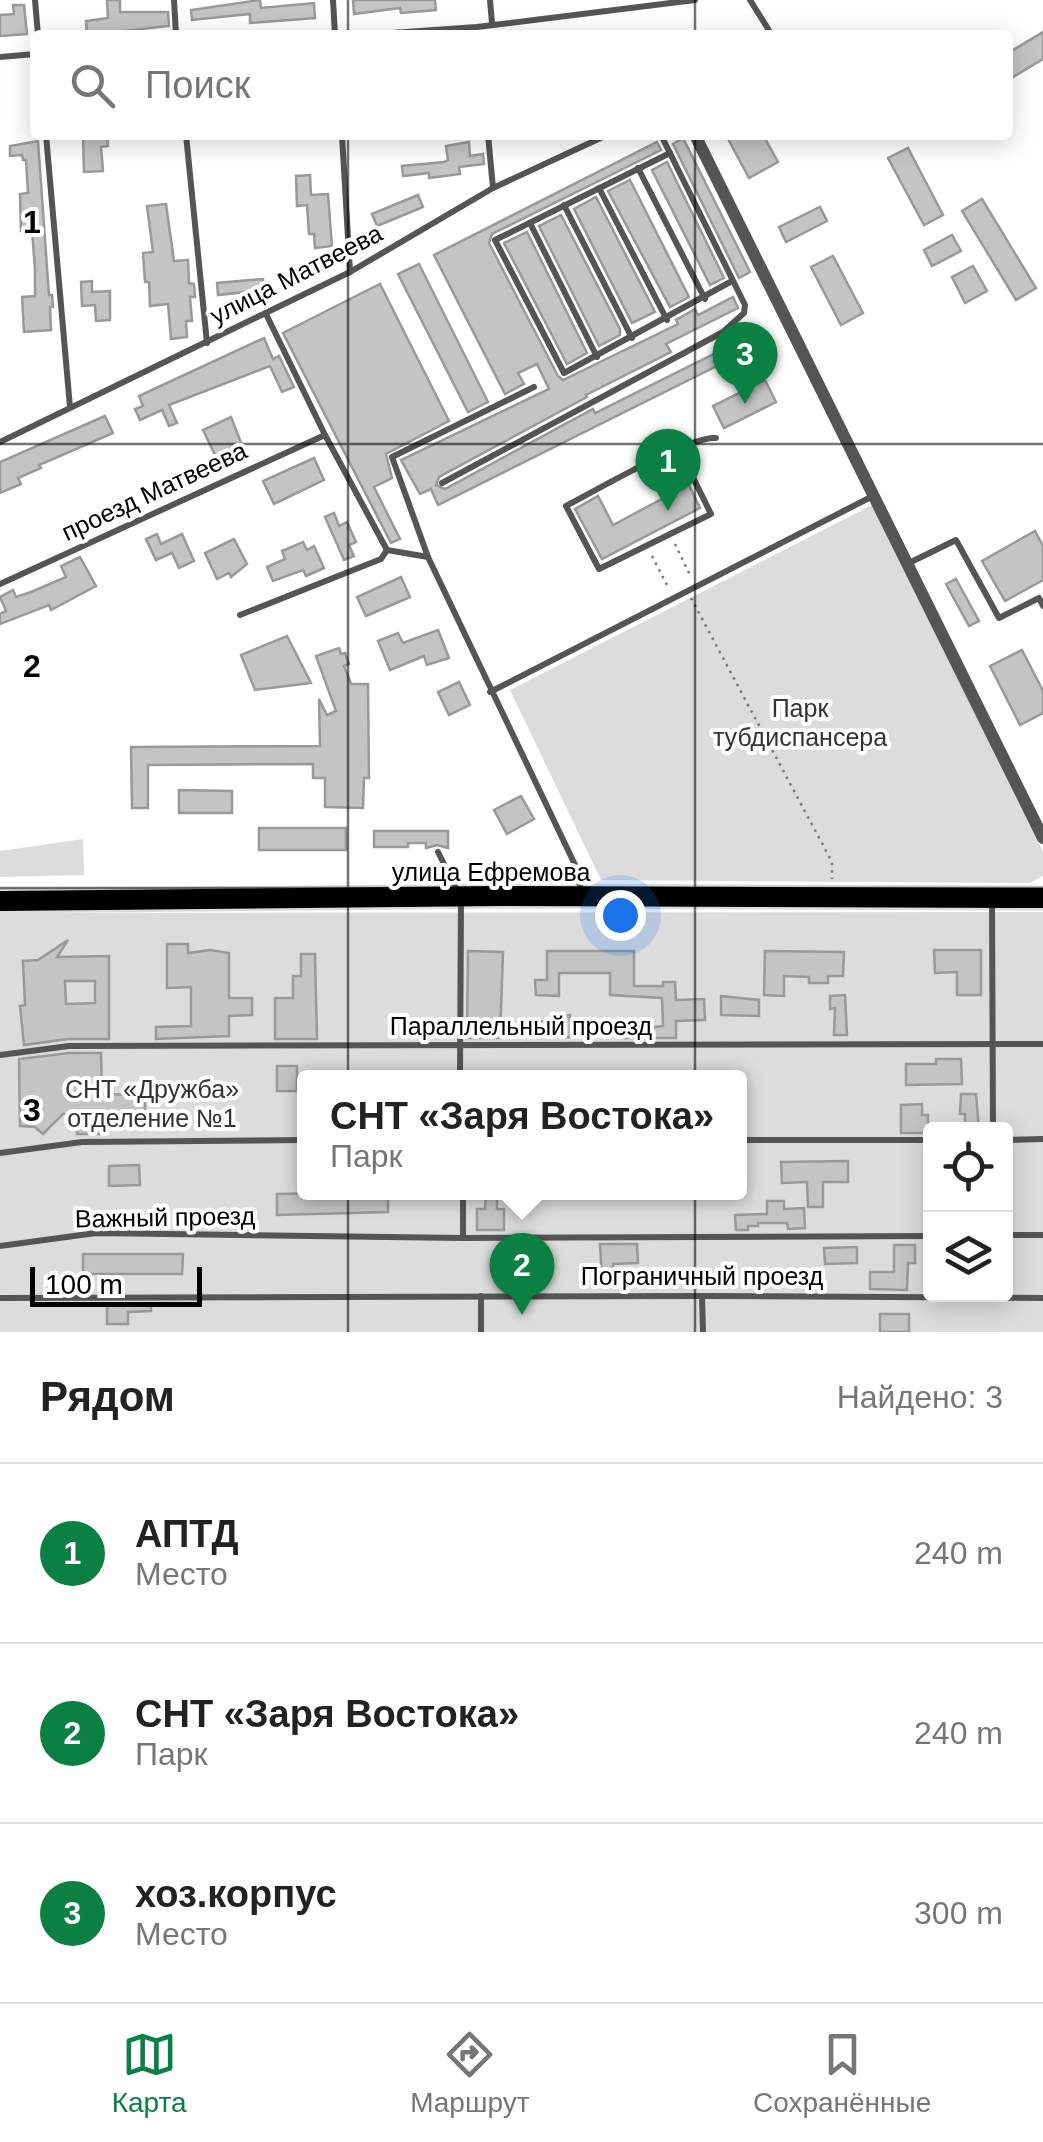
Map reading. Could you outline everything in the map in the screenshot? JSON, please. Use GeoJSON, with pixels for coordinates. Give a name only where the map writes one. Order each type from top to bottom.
{"type":"FeatureCollection","features":[{"type":"Feature","properties":{"kind":"main road","name":"улица Ефремова"},"geometry":{"type":"LineString","coordinates":[[0,902],[1043,898]]}},
{"type":"Feature","properties":{"kind":"street"},"geometry":{"type":"LineString","coordinates":[[697,140],[1043,838]]}},
{"type":"Feature","properties":{"kind":"lane"},"geometry":{"type":"LineString","coordinates":[[35,0],[38,30]]}},
{"type":"Feature","properties":{"kind":"lane"},"geometry":{"type":"LineString","coordinates":[[174,0],[176,30]]}},
{"type":"Feature","properties":{"kind":"lane"},"geometry":{"type":"LineString","coordinates":[[332,0],[335,30]]}},
{"type":"Feature","properties":{"kind":"lane"},"geometry":{"type":"LineString","coordinates":[[490,0],[492,23]]}},
{"type":"Feature","properties":{"kind":"lane"},"geometry":{"type":"LineString","coordinates":[[480,30],[492,23],[695,0]]}},
{"type":"Feature","properties":{"kind":"lane"},"geometry":{"type":"LineString","coordinates":[[750,0],[764,30]]}},
{"type":"Feature","properties":{"kind":"lane"},"geometry":{"type":"LineString","coordinates":[[0,57],[30,54]]}},
{"type":"Feature","properties":{"kind":"lane"},"geometry":{"type":"LineString","coordinates":[[46,140],[70,408]]}},
{"type":"Feature","properties":{"kind":"lane"},"geometry":{"type":"LineString","coordinates":[[186,140],[206,343]]}},
{"type":"Feature","properties":{"kind":"lane"},"geometry":{"type":"LineString","coordinates":[[342,140],[350,272]]}},
{"type":"Feature","properties":{"kind":"lane"},"geometry":{"type":"LineString","coordinates":[[488,140],[493,188]]}},
{"type":"Feature","properties":{"kind":"lane","name":"улица Матвеева"},"geometry":{"type":"LineString","coordinates":[[0,442],[350,272],[493,188],[596,140]]}},
{"type":"Feature","properties":{"kind":"lane"},"geometry":{"type":"LineString","coordinates":[[442,482],[724,332],[744,313],[745,305],[664,140]]}},
{"type":"Feature","properties":{"kind":"lane"},"geometry":{"type":"LineString","coordinates":[[670,153],[495,240],[564,373],[732,281]]}},
{"type":"Feature","properties":{"kind":"lane"},"geometry":{"type":"LineString","coordinates":[[638,168],[705,299]]}},
{"type":"Feature","properties":{"kind":"lane"},"geometry":{"type":"LineString","coordinates":[[600,188],[667,320]]}},
{"type":"Feature","properties":{"kind":"lane"},"geometry":{"type":"LineString","coordinates":[[564,205],[632,338]]}},
{"type":"Feature","properties":{"kind":"lane"},"geometry":{"type":"LineString","coordinates":[[530,223],[597,357]]}},
{"type":"Feature","properties":{"kind":"lane"},"geometry":{"type":"LineString","coordinates":[[266,314],[387,550]]}},
{"type":"Feature","properties":{"kind":"lane"},"geometry":{"type":"LineString","coordinates":[[534,386],[392,457],[428,557],[578,871],[582,897]]}},
{"type":"Feature","properties":{"kind":"lane","name":"проезд Матвеева"},"geometry":{"type":"LineString","coordinates":[[0,584],[326,435]]}},
{"type":"Feature","properties":{"kind":"lane"},"geometry":{"type":"LineString","coordinates":[[679,449],[711,514],[599,570],[566,506],[704,436],[716,438]]}},
{"type":"Feature","properties":{"kind":"lane"},"geometry":{"type":"LineString","coordinates":[[490,692],[874,495]]}},
{"type":"Feature","properties":{"kind":"lane"},"geometry":{"type":"LineString","coordinates":[[909,563],[956,540],[999,618],[1039,598],[1043,606]]}},
{"type":"Feature","properties":{"kind":"lane"},"geometry":{"type":"LineString","coordinates":[[387,550],[428,557]]}},
{"type":"Feature","properties":{"kind":"lane"},"geometry":{"type":"LineString","coordinates":[[240,615],[381,559],[387,550]]}},
{"type":"Feature","properties":{"kind":"lane"},"geometry":{"type":"LineString","coordinates":[[438,852],[461,898],[459,1070]]}},
{"type":"Feature","properties":{"kind":"lane"},"geometry":{"type":"LineString","coordinates":[[992,899],[993,1122]]}},
{"type":"Feature","properties":{"kind":"lane","name":"Параллельный проезд"},"geometry":{"type":"LineString","coordinates":[[0,1055],[69,1046],[1043,1044]]}},
{"type":"Feature","properties":{"kind":"lane"},"geometry":{"type":"LineString","coordinates":[[1013,1140],[1043,1139]]}},
{"type":"Feature","properties":{"kind":"lane"},"geometry":{"type":"LineString","coordinates":[[0,1154],[82,1142],[297,1140]]}},
{"type":"Feature","properties":{"kind":"lane"},"geometry":{"type":"LineString","coordinates":[[747,1140],[923,1140]]}},
{"type":"Feature","properties":{"kind":"lane"},"geometry":{"type":"LineString","coordinates":[[463,1200],[463,1238]]}},
{"type":"Feature","properties":{"kind":"lane","name":"Важный проезд"},"geometry":{"type":"LineString","coordinates":[[0,1246],[96,1234],[463,1238],[923,1236]]}},
{"type":"Feature","properties":{"kind":"lane"},"geometry":{"type":"LineString","coordinates":[[1013,1235],[1043,1235]]}},
{"type":"Feature","properties":{"kind":"lane"},"geometry":{"type":"LineString","coordinates":[[481,1296],[481,1332]]}},
{"type":"Feature","properties":{"kind":"lane"},"geometry":{"type":"LineString","coordinates":[[702,1296],[703,1332]]}},
{"type":"Feature","properties":{"kind":"lane","name":"Пограничный проезд"},"geometry":{"type":"LineString","coordinates":[[0,1298],[1043,1298]]}},
{"type":"Feature","properties":{"kind":"path"},"geometry":{"type":"LineString","coordinates":[[669,534],[696,588]]}},
{"type":"Feature","properties":{"kind":"path"},"geometry":{"type":"LineString","coordinates":[[646,546],[674,599]]}},
{"type":"Feature","properties":{"kind":"path"},"geometry":{"type":"LineString","coordinates":[[688,592],[832,862],[832,879]]}},
{"type":"Feature","properties":{"kind":"green space","name":"Парк тубдиспансера"},"geometry":{"type":"Polygon","coordinates":[[[872,505],[1043,852],[1043,876],[1030,883],[601,880],[510,690],[872,505]]]}},
{"type":"Feature","properties":{"kind":"green space"},"geometry":{"type":"Polygon","coordinates":[[[83,839],[84,875],[0,877],[0,851],[83,839]]]}},
{"type":"Feature","properties":{"kind":"green space","name":"СНТ «Дружба» отделение №1"},"geometry":{"type":"Polygon","coordinates":[[[1043,912],[1043,1332],[0,1332],[0,913],[1043,912]]]}},
{"type":"Feature","properties":{"kind":"building"},"geometry":{"type":"Polygon","coordinates":[[[107,0],[120,0],[120,12],[168,12],[169,26],[87,30],[86,21],[108,18],[107,0]]]}},
{"type":"Feature","properties":{"kind":"building"},"geometry":{"type":"Polygon","coordinates":[[[260,0],[261,8],[314,3],[315,18],[250,23],[250,14],[192,20],[191,10],[260,0]]]}},
{"type":"Feature","properties":{"kind":"building"},"geometry":{"type":"Polygon","coordinates":[[[353,0],[435,0],[436,10],[401,13],[400,8],[354,14],[353,0]]]}},
{"type":"Feature","properties":{"kind":"building"},"geometry":{"type":"Polygon","coordinates":[[[13,5],[24,5],[27,34],[0,36],[0,15],[14,14],[13,5]]]}},
{"type":"Feature","properties":{"kind":"building"},"geometry":{"type":"Polygon","coordinates":[[[1043,32],[1043,59],[1013,77],[1013,50],[1043,32]]]}},
{"type":"Feature","properties":{"kind":"building"},"geometry":{"type":"Polygon","coordinates":[[[83,140],[107,140],[108,146],[101,147],[103,171],[84,172],[83,140]]]}},
{"type":"Feature","properties":{"kind":"building"},"geometry":{"type":"Polygon","coordinates":[[[684,140],[750,272],[739,278],[673,144],[684,140]]]}},
{"type":"Feature","properties":{"kind":"building"},"geometry":{"type":"Polygon","coordinates":[[[729,140],[766,140],[778,162],[749,178],[729,140]]]}},
{"type":"Feature","properties":{"kind":"building"},"geometry":{"type":"Polygon","coordinates":[[[38,141],[53,307],[51,330],[24,332],[22,297],[35,296],[32,230],[21,231],[20,194],[28,193],[26,160],[22,155],[10,156],[10,146],[38,141]]]}},
{"type":"Feature","properties":{"kind":"building"},"geometry":{"type":"Polygon","coordinates":[[[469,142],[470,156],[483,154],[484,164],[459,167],[460,174],[403,176],[402,166],[444,162],[448,160],[446,146],[469,142]]]}},
{"type":"Feature","properties":{"kind":"building"},"geometry":{"type":"Polygon","coordinates":[[[657,142],[661,150],[492,234],[489,243],[563,380],[678,324],[676,320],[695,309],[698,315],[733,297],[738,308],[666,344],[671,352],[439,477],[436,485],[445,489],[593,409],[595,413],[750,336],[755,347],[438,505],[431,489],[420,494],[401,460],[549,389],[537,364],[518,373],[524,384],[505,394],[434,255],[657,142]]]}},
{"type":"Feature","properties":{"kind":"building"},"geometry":{"type":"Polygon","coordinates":[[[908,148],[943,215],[924,225],[888,158],[908,148]]]}},
{"type":"Feature","properties":{"kind":"building"},"geometry":{"type":"Polygon","coordinates":[[[667,162],[724,278],[710,285],[652,170],[667,162]]]}},
{"type":"Feature","properties":{"kind":"building"},"geometry":{"type":"Polygon","coordinates":[[[310,175],[311,195],[328,194],[332,246],[315,248],[314,234],[309,234],[307,205],[297,206],[296,176],[310,175]]]}},
{"type":"Feature","properties":{"kind":"building"},"geometry":{"type":"Polygon","coordinates":[[[630,180],[689,297],[670,307],[608,191],[630,180]]]}},
{"type":"Feature","properties":{"kind":"building"},"geometry":{"type":"Polygon","coordinates":[[[418,195],[423,207],[377,226],[372,214],[418,195]]]}},
{"type":"Feature","properties":{"kind":"building"},"geometry":{"type":"Polygon","coordinates":[[[596,197],[655,312],[632,323],[574,209],[596,197]]]}},
{"type":"Feature","properties":{"kind":"building"},"geometry":{"type":"Polygon","coordinates":[[[982,199],[1036,288],[1016,300],[962,211],[982,199]]]}},
{"type":"Feature","properties":{"kind":"building"},"geometry":{"type":"Polygon","coordinates":[[[166,204],[174,261],[188,260],[189,283],[194,284],[195,297],[190,297],[192,321],[186,321],[187,337],[171,339],[168,304],[150,306],[143,253],[153,252],[147,206],[166,204]]]}},
{"type":"Feature","properties":{"kind":"building"},"geometry":{"type":"Polygon","coordinates":[[[820,207],[827,221],[786,242],[779,227],[820,207]]]}},
{"type":"Feature","properties":{"kind":"building"},"geometry":{"type":"Polygon","coordinates":[[[561,215],[620,329],[620,335],[599,346],[539,226],[561,215]]]}},
{"type":"Feature","properties":{"kind":"building"},"geometry":{"type":"Polygon","coordinates":[[[527,232],[587,353],[567,364],[504,243],[527,232]]]}},
{"type":"Feature","properties":{"kind":"building"},"geometry":{"type":"Polygon","coordinates":[[[952,235],[961,251],[932,266],[924,250],[952,235]]]}},
{"type":"Feature","properties":{"kind":"building"},"geometry":{"type":"Polygon","coordinates":[[[833,256],[863,313],[841,325],[811,267],[833,256]]]}},
{"type":"Feature","properties":{"kind":"building"},"geometry":{"type":"Polygon","coordinates":[[[419,264],[488,402],[468,412],[398,274],[419,264]]]}},
{"type":"Feature","properties":{"kind":"building"},"geometry":{"type":"Polygon","coordinates":[[[973,266],[987,291],[965,303],[952,277],[973,266]]]}},
{"type":"Feature","properties":{"kind":"building"},"geometry":{"type":"Polygon","coordinates":[[[263,279],[264,290],[218,295],[217,283],[263,279]]]}},
{"type":"Feature","properties":{"kind":"building"},"geometry":{"type":"Polygon","coordinates":[[[92,281],[92,292],[110,291],[110,320],[96,321],[95,305],[82,306],[81,282],[92,281]]]}},
{"type":"Feature","properties":{"kind":"building"},"geometry":{"type":"Polygon","coordinates":[[[380,284],[449,421],[386,454],[392,478],[374,487],[400,539],[391,543],[283,333],[380,284]]]}},
{"type":"Feature","properties":{"kind":"building"},"geometry":{"type":"Polygon","coordinates":[[[264,338],[273,359],[279,356],[294,387],[282,392],[270,366],[169,405],[177,423],[169,426],[162,410],[140,420],[135,409],[143,406],[139,396],[264,338]]]}},
{"type":"Feature","properties":{"kind":"building"},"geometry":{"type":"Polygon","coordinates":[[[765,380],[776,402],[724,428],[713,406],[765,380]]]}},
{"type":"Feature","properties":{"kind":"building"},"geometry":{"type":"Polygon","coordinates":[[[105,416],[113,433],[39,465],[41,468],[18,478],[21,484],[0,493],[0,462],[105,416]]]}},
{"type":"Feature","properties":{"kind":"building"},"geometry":{"type":"Polygon","coordinates":[[[231,417],[242,445],[216,457],[203,430],[231,417]]]}},
{"type":"Feature","properties":{"kind":"building"},"geometry":{"type":"Polygon","coordinates":[[[314,458],[324,480],[274,504],[263,481],[314,458]]]}},
{"type":"Feature","properties":{"kind":"building"},"geometry":{"type":"Polygon","coordinates":[[[676,458],[700,508],[602,559],[575,509],[598,496],[613,525],[675,492],[661,465],[676,458]]]}},
{"type":"Feature","properties":{"kind":"building"},"geometry":{"type":"Polygon","coordinates":[[[334,513],[339,526],[347,522],[356,542],[349,545],[354,556],[344,560],[325,517],[334,513]]]}},
{"type":"Feature","properties":{"kind":"building"},"geometry":{"type":"Polygon","coordinates":[[[1035,531],[1043,546],[1043,580],[1005,601],[982,561],[1035,531]]]}},
{"type":"Feature","properties":{"kind":"building"},"geometry":{"type":"Polygon","coordinates":[[[157,534],[161,544],[182,534],[194,561],[179,568],[172,553],[156,560],[146,539],[157,534]]]}},
{"type":"Feature","properties":{"kind":"building"},"geometry":{"type":"Polygon","coordinates":[[[234,539],[247,564],[231,577],[229,573],[217,579],[205,553],[234,539]]]}},
{"type":"Feature","properties":{"kind":"building"},"geometry":{"type":"Polygon","coordinates":[[[303,542],[307,550],[314,546],[324,568],[306,576],[303,570],[273,581],[267,567],[285,559],[282,551],[303,542]]]}},
{"type":"Feature","properties":{"kind":"building"},"geometry":{"type":"Polygon","coordinates":[[[80,557],[96,586],[51,610],[49,605],[0,624],[0,614],[6,611],[0,597],[13,590],[16,597],[66,577],[61,566],[80,557]]]}},
{"type":"Feature","properties":{"kind":"building"},"geometry":{"type":"Polygon","coordinates":[[[401,577],[410,597],[366,616],[357,597],[401,577]]]}},
{"type":"Feature","properties":{"kind":"building"},"geometry":{"type":"Polygon","coordinates":[[[956,579],[979,621],[969,626],[946,584],[956,579]]]}},
{"type":"Feature","properties":{"kind":"building"},"geometry":{"type":"Polygon","coordinates":[[[438,630],[449,658],[427,665],[424,656],[390,670],[378,641],[398,633],[403,643],[438,630]]]}},
{"type":"Feature","properties":{"kind":"building"},"geometry":{"type":"Polygon","coordinates":[[[287,636],[311,683],[255,690],[241,655],[287,636]]]}},
{"type":"Feature","properties":{"kind":"building"},"geometry":{"type":"Polygon","coordinates":[[[339,648],[349,664],[344,666],[351,684],[368,684],[369,778],[364,778],[363,808],[325,807],[325,778],[313,778],[313,764],[148,765],[148,808],[132,808],[131,747],[320,746],[319,699],[327,715],[336,711],[316,656],[339,648]]]}},
{"type":"Feature","properties":{"kind":"building"},"geometry":{"type":"Polygon","coordinates":[[[1022,650],[1043,691],[1043,713],[1020,725],[990,666],[1022,650]]]}},
{"type":"Feature","properties":{"kind":"building"},"geometry":{"type":"Polygon","coordinates":[[[459,682],[470,705],[449,715],[438,692],[459,682]]]}},
{"type":"Feature","properties":{"kind":"building"},"geometry":{"type":"Polygon","coordinates":[[[179,790],[232,791],[232,813],[179,813],[179,790]]]}},
{"type":"Feature","properties":{"kind":"building"},"geometry":{"type":"Polygon","coordinates":[[[521,796],[534,819],[507,834],[494,810],[521,796]]]}},
{"type":"Feature","properties":{"kind":"building"},"geometry":{"type":"Polygon","coordinates":[[[259,828],[346,828],[346,850],[259,850],[259,828]]]}},
{"type":"Feature","properties":{"kind":"building"},"geometry":{"type":"Polygon","coordinates":[[[374,831],[448,831],[448,848],[426,848],[426,843],[374,847],[374,831]]]}},
{"type":"Feature","properties":{"kind":"building"},"geometry":{"type":"Polygon","coordinates":[[[68,940],[57,957],[109,956],[109,1039],[24,1045],[20,1006],[25,1005],[23,961],[38,960],[68,940]],[[65,981],[66,1004],[95,1003],[95,981],[65,981]]]}},
{"type":"Feature","properties":{"kind":"building"},"geometry":{"type":"Polygon","coordinates":[[[167,944],[188,944],[188,953],[229,953],[229,998],[252,998],[252,1015],[229,1016],[229,1036],[156,1039],[156,1027],[191,1026],[191,987],[167,988],[167,944]]]}},
{"type":"Feature","properties":{"kind":"building"},"geometry":{"type":"Polygon","coordinates":[[[934,950],[981,950],[981,995],[957,995],[957,972],[935,973],[934,950]]]}},
{"type":"Feature","properties":{"kind":"building"},"geometry":{"type":"Polygon","coordinates":[[[468,951],[503,952],[500,1038],[467,1038],[468,951]]]}},
{"type":"Feature","properties":{"kind":"building"},"geometry":{"type":"Polygon","coordinates":[[[547,951],[634,951],[634,986],[675,982],[676,1000],[704,999],[705,1020],[676,1021],[676,1038],[623,1038],[623,1031],[663,1026],[662,998],[610,995],[610,973],[559,973],[559,996],[536,995],[535,980],[547,980],[547,951]]]}},
{"type":"Feature","properties":{"kind":"building"},"geometry":{"type":"Polygon","coordinates":[[[765,951],[844,952],[843,976],[828,976],[828,983],[809,983],[809,977],[784,976],[784,996],[764,995],[765,951]]]}},
{"type":"Feature","properties":{"kind":"building"},"geometry":{"type":"Polygon","coordinates":[[[301,954],[315,954],[317,1039],[275,1039],[275,998],[293,998],[293,976],[301,976],[301,954]]]}},
{"type":"Feature","properties":{"kind":"building"},"geometry":{"type":"Polygon","coordinates":[[[845,995],[847,1035],[834,1035],[835,1008],[830,1009],[830,996],[845,995]]]}},
{"type":"Feature","properties":{"kind":"building"},"geometry":{"type":"Polygon","coordinates":[[[721,996],[759,1000],[759,1016],[721,1015],[721,996]]]}},
{"type":"Feature","properties":{"kind":"building"},"geometry":{"type":"Polygon","coordinates":[[[570,1015],[570,1037],[538,1038],[538,1021],[555,1022],[555,1016],[570,1015]]]}},
{"type":"Feature","properties":{"kind":"building"},"geometry":{"type":"Polygon","coordinates":[[[101,1053],[102,1094],[145,1095],[145,1118],[102,1116],[102,1134],[77,1134],[77,1114],[63,1114],[43,1134],[35,1127],[20,1126],[19,1059],[101,1053]]]}},
{"type":"Feature","properties":{"kind":"building"},"geometry":{"type":"Polygon","coordinates":[[[936,1059],[961,1059],[962,1084],[906,1085],[906,1064],[936,1064],[936,1059]]]}},
{"type":"Feature","properties":{"kind":"building"},"geometry":{"type":"Polygon","coordinates":[[[277,1066],[297,1066],[297,1091],[277,1091],[277,1066]]]}},
{"type":"Feature","properties":{"kind":"building"},"geometry":{"type":"Polygon","coordinates":[[[961,1094],[976,1094],[978,1122],[965,1122],[965,1114],[960,1114],[961,1094]]]}},
{"type":"Feature","properties":{"kind":"building"},"geometry":{"type":"Polygon","coordinates":[[[922,1104],[922,1115],[928,1115],[923,1133],[901,1133],[901,1105],[922,1104]]]}},
{"type":"Feature","properties":{"kind":"building"},"geometry":{"type":"Polygon","coordinates":[[[848,1161],[848,1182],[823,1182],[823,1207],[808,1207],[807,1182],[782,1183],[781,1162],[848,1161]]]}},
{"type":"Feature","properties":{"kind":"building"},"geometry":{"type":"Polygon","coordinates":[[[139,1165],[140,1185],[109,1186],[109,1166],[139,1165]]]}},
{"type":"Feature","properties":{"kind":"building"},"geometry":{"type":"Polygon","coordinates":[[[277,1194],[297,1194],[297,1200],[388,1200],[388,1212],[277,1215],[277,1194]]]}},
{"type":"Feature","properties":{"kind":"building"},"geometry":{"type":"Polygon","coordinates":[[[486,1200],[497,1200],[497,1209],[504,1209],[504,1230],[477,1230],[477,1209],[485,1209],[486,1200]]]}},
{"type":"Feature","properties":{"kind":"building"},"geometry":{"type":"Polygon","coordinates":[[[767,1201],[784,1201],[784,1209],[804,1208],[805,1228],[788,1229],[787,1223],[758,1223],[748,1226],[748,1230],[736,1230],[735,1215],[767,1214],[767,1201]]]}},
{"type":"Feature","properties":{"kind":"building"},"geometry":{"type":"Polygon","coordinates":[[[600,1244],[637,1244],[638,1263],[613,1264],[613,1279],[602,1279],[600,1244]]]}},
{"type":"Feature","properties":{"kind":"building"},"geometry":{"type":"Polygon","coordinates":[[[894,1245],[915,1245],[915,1263],[908,1263],[907,1290],[870,1289],[870,1272],[894,1272],[894,1245]]]}},
{"type":"Feature","properties":{"kind":"building"},"geometry":{"type":"Polygon","coordinates":[[[857,1247],[857,1263],[825,1264],[824,1248],[857,1247]]]}},
{"type":"Feature","properties":{"kind":"building"},"geometry":{"type":"Polygon","coordinates":[[[83,1254],[183,1254],[182,1274],[83,1274],[83,1254]]]}},
{"type":"Feature","properties":{"kind":"building"},"geometry":{"type":"Polygon","coordinates":[[[151,1304],[151,1311],[128,1312],[128,1324],[107,1324],[107,1305],[151,1304]]]}},
{"type":"Feature","properties":{"kind":"building"},"geometry":{"type":"Polygon","coordinates":[[[880,1314],[909,1314],[909,1332],[880,1332],[880,1314]]]}},
{"type":"Feature","properties":{"kind":"place","name":"хоз.корпус"},"geometry":{"type":"Point","coordinates":[745,404]}},
{"type":"Feature","properties":{"kind":"place","name":"АПТД"},"geometry":{"type":"Point","coordinates":[668,511]}},
{"type":"Feature","properties":{"kind":"place","name":"СНТ «Заря Востока»"},"geometry":{"type":"Point","coordinates":[522,1315]}}]}
